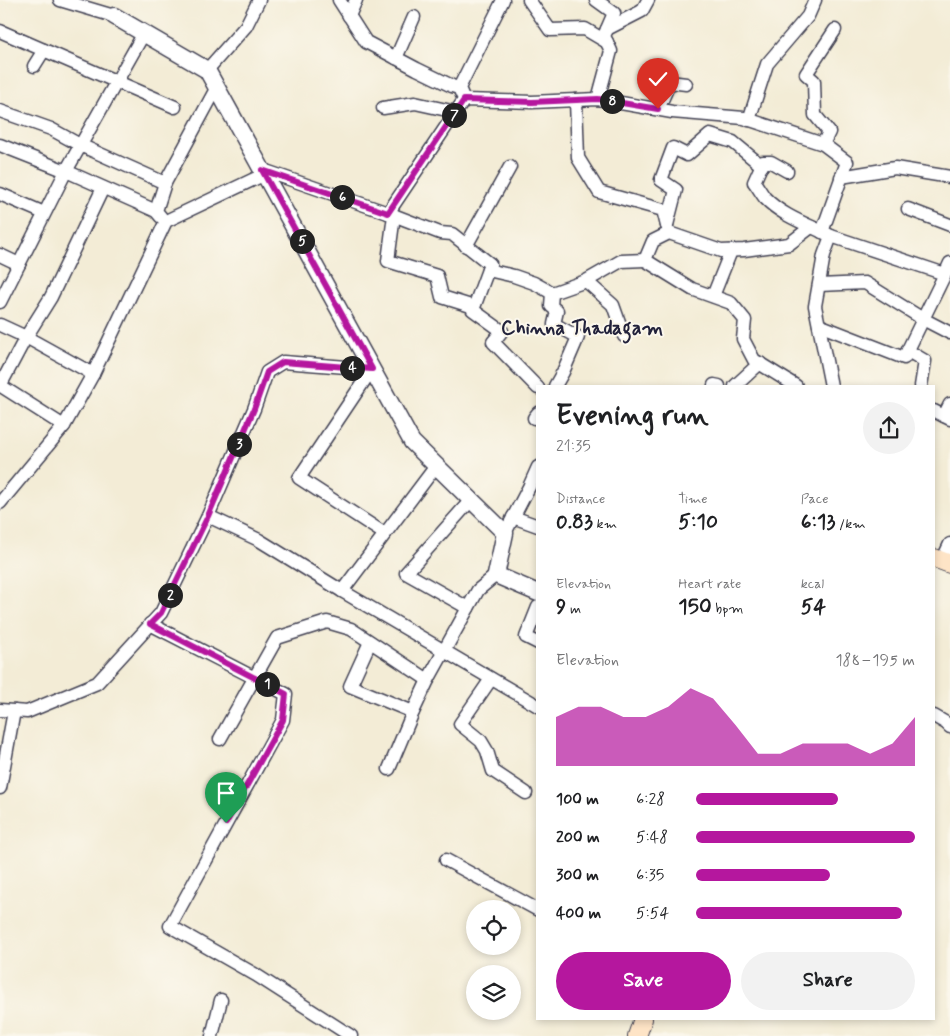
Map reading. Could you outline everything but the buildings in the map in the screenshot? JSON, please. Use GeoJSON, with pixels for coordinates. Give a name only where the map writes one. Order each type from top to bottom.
{"type":"FeatureCollection","features":[{"type":"Feature","properties":{"kind":"main road"},"geometry":{"type":"LineString","coordinates":[[637,1036],[643,1020]]}},
{"type":"Feature","properties":{"kind":"street"},"geometry":{"type":"LineString","coordinates":[[60,0],[114,16],[207,70],[412,442],[505,533]]}},
{"type":"Feature","properties":{"kind":"street"},"geometry":{"type":"LineString","coordinates":[[207,70],[246,26],[259,0]]}},
{"type":"Feature","properties":{"kind":"street"},"geometry":{"type":"LineString","coordinates":[[339,0],[366,42],[452,86],[462,94],[532,102],[598,99],[672,112],[744,118],[823,144],[847,162],[821,232],[824,255],[815,306],[832,385]]}},
{"type":"Feature","properties":{"kind":"street"},"geometry":{"type":"LineString","coordinates":[[349,16],[356,0]]}},
{"type":"Feature","properties":{"kind":"street"},"geometry":{"type":"LineString","coordinates":[[474,307],[442,297],[437,276],[388,261],[391,214],[456,112],[503,0]]}},
{"type":"Feature","properties":{"kind":"street"},"geometry":{"type":"LineString","coordinates":[[529,0],[550,30],[585,29],[607,36]]}},
{"type":"Feature","properties":{"kind":"street"},"geometry":{"type":"LineString","coordinates":[[597,0],[614,13],[607,36],[611,51],[598,99]]}},
{"type":"Feature","properties":{"kind":"street"},"geometry":{"type":"LineString","coordinates":[[607,36],[642,11],[648,0]]}},
{"type":"Feature","properties":{"kind":"street"},"geometry":{"type":"LineString","coordinates":[[749,120],[767,64],[808,16],[815,0]]}},
{"type":"Feature","properties":{"kind":"street"},"geometry":{"type":"LineString","coordinates":[[396,58],[414,17]]}},
{"type":"Feature","properties":{"kind":"street"},"geometry":{"type":"LineString","coordinates":[[823,144],[829,132],[815,115],[814,81],[806,74],[835,30]]}},
{"type":"Feature","properties":{"kind":"street"},"geometry":{"type":"LineString","coordinates":[[0,31],[175,107]]}},
{"type":"Feature","properties":{"kind":"street"},"geometry":{"type":"LineString","coordinates":[[0,302],[66,171],[144,33]]}},
{"type":"Feature","properties":{"kind":"street"},"geometry":{"type":"LineString","coordinates":[[34,66],[44,50]]}},
{"type":"Feature","properties":{"kind":"street"},"geometry":{"type":"LineString","coordinates":[[658,109],[670,82],[686,84]]}},
{"type":"Feature","properties":{"kind":"street"},"geometry":{"type":"LineString","coordinates":[[156,211],[165,183],[217,87]]}},
{"type":"Feature","properties":{"kind":"street"},"geometry":{"type":"LineString","coordinates":[[576,100],[578,158],[599,192],[663,210],[668,229]]}},
{"type":"Feature","properties":{"kind":"street"},"geometry":{"type":"LineString","coordinates":[[383,108],[415,103],[456,112]]}},
{"type":"Feature","properties":{"kind":"street"},"geometry":{"type":"LineString","coordinates":[[0,111],[51,129],[80,145],[165,183]]}},
{"type":"Feature","properties":{"kind":"street"},"geometry":{"type":"LineString","coordinates":[[645,260],[653,241],[668,229],[676,190],[660,180],[673,148],[687,155],[710,136],[733,142],[762,166]]}},
{"type":"Feature","properties":{"kind":"street"},"geometry":{"type":"LineString","coordinates":[[0,145],[66,171],[156,211],[166,221]]}},
{"type":"Feature","properties":{"kind":"street"},"geometry":{"type":"LineString","coordinates":[[787,171],[771,162],[763,162],[754,182],[765,198],[780,210],[821,232],[947,269],[904,358],[819,325]]}},
{"type":"Feature","properties":{"kind":"street"},"geometry":{"type":"LineString","coordinates":[[466,246],[510,167]]}},
{"type":"Feature","properties":{"kind":"street"},"geometry":{"type":"LineString","coordinates":[[841,177],[896,168],[950,177]]}},
{"type":"Feature","properties":{"kind":"street"},"geometry":{"type":"LineString","coordinates":[[0,502],[64,426],[93,374],[166,221],[264,172],[391,214],[440,233],[452,234],[490,264],[473,310],[502,331],[493,342],[536,386]]}},
{"type":"Feature","properties":{"kind":"street"},"geometry":{"type":"LineString","coordinates":[[64,426],[0,386],[26,337],[51,297],[103,188]]}},
{"type":"Feature","properties":{"kind":"street"},"geometry":{"type":"LineString","coordinates":[[0,194],[44,213]]}},
{"type":"Feature","properties":{"kind":"street"},"geometry":{"type":"LineString","coordinates":[[908,209],[950,226]]}},
{"type":"Feature","properties":{"kind":"street"},"geometry":{"type":"LineString","coordinates":[[668,229],[721,251],[789,244],[821,232]]}},
{"type":"Feature","properties":{"kind":"street"},"geometry":{"type":"LineString","coordinates":[[713,296],[731,251]]}},
{"type":"Feature","properties":{"kind":"street"},"geometry":{"type":"LineString","coordinates":[[0,256],[19,264]]}},
{"type":"Feature","properties":{"kind":"street"},"geometry":{"type":"LineString","coordinates":[[552,294],[586,281],[621,261],[645,260],[692,288],[731,303],[745,320],[743,339],[754,360],[794,385]]}},
{"type":"Feature","properties":{"kind":"street"},"geometry":{"type":"LineString","coordinates":[[488,270],[534,283],[552,294]]}},
{"type":"Feature","properties":{"kind":"street"},"geometry":{"type":"LineString","coordinates":[[586,281],[613,305],[624,336]]}},
{"type":"Feature","properties":{"kind":"street"},"geometry":{"type":"LineString","coordinates":[[819,285],[865,284],[950,333]]}},
{"type":"Feature","properties":{"kind":"street"},"geometry":{"type":"LineString","coordinates":[[552,294],[551,306],[557,310],[554,324],[578,337],[556,385]]}},
{"type":"Feature","properties":{"kind":"street"},"geometry":{"type":"LineString","coordinates":[[0,325],[26,337],[93,374]]}},
{"type":"Feature","properties":{"kind":"street"},"geometry":{"type":"LineString","coordinates":[[908,350],[925,361],[921,385]]}},
{"type":"Feature","properties":{"kind":"street"},"geometry":{"type":"LineString","coordinates":[[0,710],[27,712],[97,683],[161,613],[208,516],[254,409],[267,372],[283,362],[372,369]]}},
{"type":"Feature","properties":{"kind":"street"},"geometry":{"type":"LineString","coordinates":[[736,385],[760,363]]}},
{"type":"Feature","properties":{"kind":"street"},"geometry":{"type":"LineString","coordinates":[[372,369],[299,478],[385,534]]}},
{"type":"Feature","properties":{"kind":"street"},"geometry":{"type":"LineString","coordinates":[[943,415],[950,404]]}},
{"type":"Feature","properties":{"kind":"street"},"geometry":{"type":"LineString","coordinates":[[342,591],[436,466]]}},
{"type":"Feature","properties":{"kind":"street"},"geometry":{"type":"LineString","coordinates":[[389,769],[412,712],[428,680],[478,590],[496,575],[505,533],[536,472]]}},
{"type":"Feature","properties":{"kind":"street"},"geometry":{"type":"LineString","coordinates":[[468,608],[406,573],[471,500]]}},
{"type":"Feature","properties":{"kind":"street"},"geometry":{"type":"LineString","coordinates":[[208,516],[259,540],[444,652],[536,705]]}},
{"type":"Feature","properties":{"kind":"street"},"geometry":{"type":"LineString","coordinates":[[513,518],[536,525]]}},
{"type":"Feature","properties":{"kind":"street"},"geometry":{"type":"LineString","coordinates":[[942,561],[950,544]]}},
{"type":"Feature","properties":{"kind":"street"},"geometry":{"type":"LineString","coordinates":[[496,575],[536,592]]}},
{"type":"Feature","properties":{"kind":"street"},"geometry":{"type":"LineString","coordinates":[[536,612],[526,637],[536,642]]}},
{"type":"Feature","properties":{"kind":"street"},"geometry":{"type":"LineString","coordinates":[[220,739],[277,638],[327,622],[351,629],[428,680]]}},
{"type":"Feature","properties":{"kind":"street"},"geometry":{"type":"LineString","coordinates":[[150,624],[286,694],[283,720],[170,926],[256,975],[351,1036]]}},
{"type":"Feature","properties":{"kind":"street"},"geometry":{"type":"LineString","coordinates":[[370,642],[350,686],[412,712]]}},
{"type":"Feature","properties":{"kind":"street"},"geometry":{"type":"LineString","coordinates":[[491,679],[460,724],[481,741],[487,751],[493,771],[526,793]]}},
{"type":"Feature","properties":{"kind":"street"},"geometry":{"type":"LineString","coordinates":[[0,788],[14,711]]}},
{"type":"Feature","properties":{"kind":"street"},"geometry":{"type":"LineString","coordinates":[[935,717],[950,727]]}},
{"type":"Feature","properties":{"kind":"street"},"geometry":{"type":"LineString","coordinates":[[446,860],[536,909]]}},
{"type":"Feature","properties":{"kind":"street"},"geometry":{"type":"LineString","coordinates":[[212,1036],[222,1000]]}},
{"type":"Feature","properties":{"kind":"district","name":"Chinna Thadagam"},"geometry":{"type":"Point","coordinates":[582,328]}},
{"type":"Feature","properties":{"kind":"route"},"geometry":{"type":"LineString","coordinates":[[226,823],[283,720],[286,694],[150,624],[161,613],[208,516],[254,409],[267,372],[283,362],[372,369],[262,170],[388,213],[464,100],[532,102],[598,99],[658,109]]}}]}
